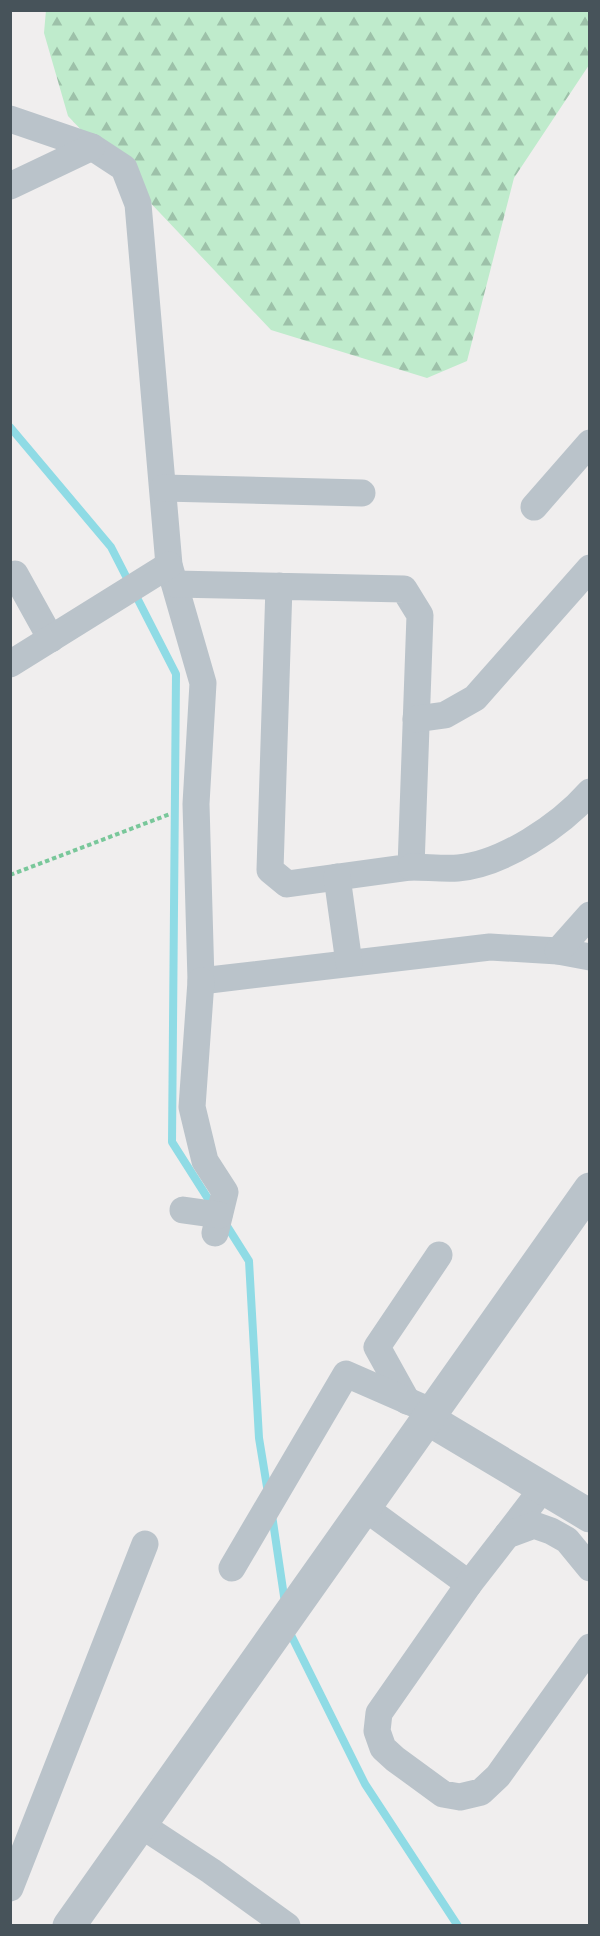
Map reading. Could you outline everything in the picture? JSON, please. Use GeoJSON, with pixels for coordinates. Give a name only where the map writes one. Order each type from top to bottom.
{"type":"FeatureCollection","features":[{"type":"Feature","properties":{"kind":"street"},"geometry":{"type":"LineString","coordinates":[[10,119],[92,147],[124,168],[138,204],[172,574],[203,683],[196,804],[201,981],[192,1107],[205,1161],[225,1192],[217,1224],[183,1210]]}},
{"type":"Feature","properties":{"kind":"street"},"geometry":{"type":"LineString","coordinates":[[10,186],[92,147]]}},
{"type":"Feature","properties":{"kind":"street"},"geometry":{"type":"LineString","coordinates":[[534,507],[590,443]]}},
{"type":"Feature","properties":{"kind":"street"},"geometry":{"type":"LineString","coordinates":[[163,488],[363,493]]}},
{"type":"Feature","properties":{"kind":"street"},"geometry":{"type":"LineString","coordinates":[[416,719],[445,715],[475,698],[590,568]]}},
{"type":"Feature","properties":{"kind":"street"},"geometry":{"type":"LineString","coordinates":[[15,574],[51,639]]}},
{"type":"Feature","properties":{"kind":"street"},"geometry":{"type":"LineString","coordinates":[[10,664],[51,639],[172,574],[279,586],[404,589],[420,615],[411,867]]}},
{"type":"Feature","properties":{"kind":"street"},"geometry":{"type":"LineString","coordinates":[[279,586],[270,870],[288,884],[411,867],[459,868],[502,857],[540,835],[590,792]]}},
{"type":"Feature","properties":{"kind":"street"},"geometry":{"type":"LineString","coordinates":[[337,877],[349,963]]}},
{"type":"Feature","properties":{"kind":"street"},"geometry":{"type":"LineString","coordinates":[[558,951],[590,915]]}},
{"type":"Feature","properties":{"kind":"street"},"geometry":{"type":"LineString","coordinates":[[201,981],[490,947],[558,951],[590,957]]}},
{"type":"Feature","properties":{"kind":"street"},"geometry":{"type":"LineString","coordinates":[[69,1926],[365,1508],[423,1411],[590,1189]]}},
{"type":"Feature","properties":{"kind":"street"},"geometry":{"type":"LineString","coordinates":[[423,1411],[377,1347],[439,1255]]}},
{"type":"Feature","properties":{"kind":"street"},"geometry":{"type":"LineString","coordinates":[[232,1568],[346,1374],[423,1411],[590,1516]]}},
{"type":"Feature","properties":{"kind":"street"},"geometry":{"type":"LineString","coordinates":[[543,1488],[469,1584],[379,1713],[377,1731],[383,1748],[442,1794],[460,1797],[481,1792],[498,1776],[590,1647]]}},
{"type":"Feature","properties":{"kind":"street"},"geometry":{"type":"LineString","coordinates":[[365,1508],[469,1584]]}},
{"type":"Feature","properties":{"kind":"street"},"geometry":{"type":"LineString","coordinates":[[507,1535],[534,1525],[550,1531],[567,1540],[590,1568]]}},
{"type":"Feature","properties":{"kind":"street"},"geometry":{"type":"LineString","coordinates":[[10,1888],[145,1544]]}},
{"type":"Feature","properties":{"kind":"street"},"geometry":{"type":"LineString","coordinates":[[141,1825],[211,1871],[287,1926]]}},
{"type":"Feature","properties":{"kind":"path"},"geometry":{"type":"LineString","coordinates":[[10,875],[196,804]]}},
{"type":"Feature","properties":{"kind":"green space"},"geometry":{"type":"Polygon","coordinates":[[[46,10],[589,11],[589,65],[514,178],[467,361],[427,378],[271,330],[68,116],[44,33],[46,10]]]}},
{"type":"Feature","properties":{"kind":"waterway"},"geometry":{"type":"LineString","coordinates":[[10,427],[111,547],[176,674],[172,1142],[214,1208]]}},
{"type":"Feature","properties":{"kind":"waterway"},"geometry":{"type":"LineString","coordinates":[[225,1223],[249,1261],[259,1438],[268,1493]]}},
{"type":"Feature","properties":{"kind":"waterway"},"geometry":{"type":"LineString","coordinates":[[272,1515],[285,1603]]}},
{"type":"Feature","properties":{"kind":"waterway"},"geometry":{"type":"LineString","coordinates":[[289,1631],[365,1784],[458,1926]]}}]}
